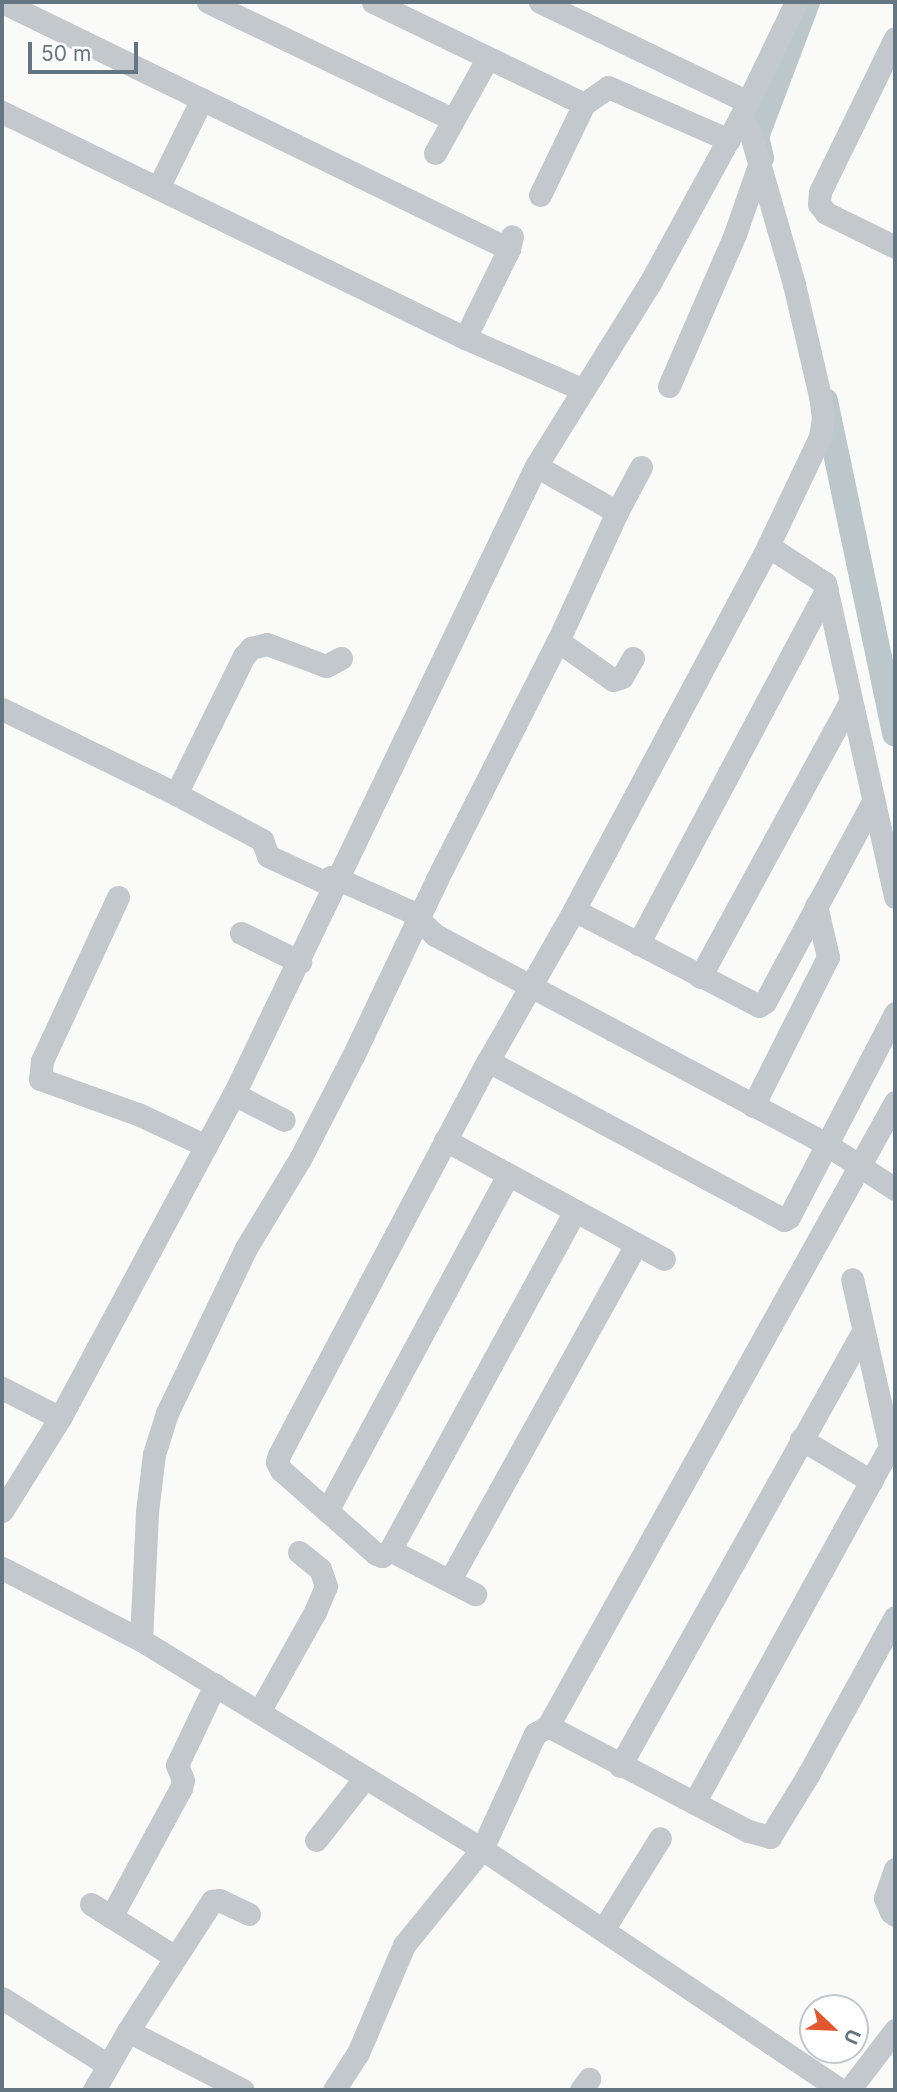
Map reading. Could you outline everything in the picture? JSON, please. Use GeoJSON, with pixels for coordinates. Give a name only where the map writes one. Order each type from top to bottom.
{"type":"FeatureCollection","features":[{"type":"Feature","properties":{"kind":"street"},"geometry":{"type":"LineString","coordinates":[[2,2],[202,99],[511,242],[465,338]]}},
{"type":"Feature","properties":{"kind":"street"},"geometry":{"type":"LineString","coordinates":[[208,2],[452,119]]}},
{"type":"Feature","properties":{"kind":"street"},"geometry":{"type":"LineString","coordinates":[[373,2],[486,59],[584,104]]}},
{"type":"Feature","properties":{"kind":"street"},"geometry":{"type":"LineString","coordinates":[[541,2],[741,104],[794,284],[823,418],[820,438],[768,546],[574,910],[488,1060],[279,1455],[277,1462],[281,1470],[376,1555],[382,1556],[390,1550],[575,1211]]}},
{"type":"Feature","properties":{"kind":"street"},"geometry":{"type":"LineString","coordinates":[[2,1511],[60,1418],[233,1094],[290,957],[338,879],[576,386],[650,283],[722,137],[764,70],[796,2]]}},
{"type":"Feature","properties":{"kind":"street"},"geometry":{"type":"LineString","coordinates":[[895,38],[820,192],[819,204],[826,213],[895,247]]}},
{"type":"Feature","properties":{"kind":"street"},"geometry":{"type":"LineString","coordinates":[[435,153],[486,59]]}},
{"type":"Feature","properties":{"kind":"street"},"geometry":{"type":"LineString","coordinates":[[540,195],[584,104],[613,87],[722,137]]}},
{"type":"Feature","properties":{"kind":"street"},"geometry":{"type":"LineString","coordinates":[[158,188],[202,99]]}},
{"type":"Feature","properties":{"kind":"street"},"geometry":{"type":"LineString","coordinates":[[2,112],[465,338],[576,386]]}},
{"type":"Feature","properties":{"kind":"street"},"geometry":{"type":"LineString","coordinates":[[669,386],[734,234],[759,165]]}},
{"type":"Feature","properties":{"kind":"street"},"geometry":{"type":"LineString","coordinates":[[536,467],[617,512]]}},
{"type":"Feature","properties":{"kind":"street"},"geometry":{"type":"LineString","coordinates":[[135,1637],[154,1454],[167,1413],[246,1248],[300,1159],[520,711],[558,641],[617,512],[641,467]]}},
{"type":"Feature","properties":{"kind":"street"},"geometry":{"type":"LineString","coordinates":[[768,546],[822,580],[827,589],[872,803],[895,897]]}},
{"type":"Feature","properties":{"kind":"street"},"geometry":{"type":"LineString","coordinates":[[638,944],[827,589]]}},
{"type":"Feature","properties":{"kind":"street"},"geometry":{"type":"LineString","coordinates":[[558,641],[613,680],[622,677],[633,658]]}},
{"type":"Feature","properties":{"kind":"street"},"geometry":{"type":"LineString","coordinates":[[176,794],[244,656],[251,648],[267,644],[326,666],[341,658]]}},
{"type":"Feature","properties":{"kind":"street"},"geometry":{"type":"LineString","coordinates":[[699,977],[850,702]]}},
{"type":"Feature","properties":{"kind":"street"},"geometry":{"type":"LineString","coordinates":[[2,709],[176,794],[262,840],[268,856],[322,881],[331,877],[338,879],[400,906],[435,935],[849,1157],[895,1189]]}},
{"type":"Feature","properties":{"kind":"street"},"geometry":{"type":"LineString","coordinates":[[574,910],[759,1006],[765,1002],[872,803]]}},
{"type":"Feature","properties":{"kind":"street"},"geometry":{"type":"LineString","coordinates":[[118,897],[42,1061],[40,1079],[138,1114],[206,1146]]}},
{"type":"Feature","properties":{"kind":"street"},"geometry":{"type":"LineString","coordinates":[[753,1106],[828,957],[816,905]]}},
{"type":"Feature","properties":{"kind":"street"},"geometry":{"type":"LineString","coordinates":[[241,933],[290,957]]}},
{"type":"Feature","properties":{"kind":"street"},"geometry":{"type":"LineString","coordinates":[[334,2090],[358,2053],[404,1945],[474,1845],[535,1734],[548,1726],[849,1157],[895,1013]]}},
{"type":"Feature","properties":{"kind":"street"},"geometry":{"type":"LineString","coordinates":[[488,1060],[778,1219],[789,1217],[849,1157],[895,1102]]}},
{"type":"Feature","properties":{"kind":"street"},"geometry":{"type":"LineString","coordinates":[[233,1094],[284,1121]]}},
{"type":"Feature","properties":{"kind":"street"},"geometry":{"type":"LineString","coordinates":[[445,1140],[664,1259]]}},
{"type":"Feature","properties":{"kind":"street"},"geometry":{"type":"LineString","coordinates":[[849,1157],[895,1170]]}},
{"type":"Feature","properties":{"kind":"street"},"geometry":{"type":"LineString","coordinates":[[327,1511],[508,1175]]}},
{"type":"Feature","properties":{"kind":"street"},"geometry":{"type":"LineString","coordinates":[[450,1580],[636,1244]]}},
{"type":"Feature","properties":{"kind":"street"},"geometry":{"type":"LineString","coordinates":[[694,1803],[891,1443],[886,1392],[863,1332],[852,1279]]}},
{"type":"Feature","properties":{"kind":"street"},"geometry":{"type":"LineString","coordinates":[[620,1766],[863,1332]]}},
{"type":"Feature","properties":{"kind":"street"},"geometry":{"type":"LineString","coordinates":[[2,1388],[60,1418]]}},
{"type":"Feature","properties":{"kind":"street"},"geometry":{"type":"LineString","coordinates":[[801,1440],[871,1481]]}},
{"type":"Feature","properties":{"kind":"street"},"geometry":{"type":"LineString","coordinates":[[390,1550],[475,1594]]}},
{"type":"Feature","properties":{"kind":"street"},"geometry":{"type":"LineString","coordinates":[[259,1712],[323,1599],[326,1578],[320,1569],[299,1552]]}},
{"type":"Feature","properties":{"kind":"street"},"geometry":{"type":"LineString","coordinates":[[2,1568],[135,1637],[474,1845],[840,2090]]}},
{"type":"Feature","properties":{"kind":"street"},"geometry":{"type":"LineString","coordinates":[[548,1726],[748,1831],[771,1837],[895,1617]]}},
{"type":"Feature","properties":{"kind":"street"},"geometry":{"type":"LineString","coordinates":[[111,1917],[181,1787],[183,1780],[177,1765],[215,1685]]}},
{"type":"Feature","properties":{"kind":"street"},"geometry":{"type":"LineString","coordinates":[[316,1840],[364,1779]]}},
{"type":"Feature","properties":{"kind":"street"},"geometry":{"type":"LineString","coordinates":[[603,1930],[660,1838]]}},
{"type":"Feature","properties":{"kind":"street"},"geometry":{"type":"LineString","coordinates":[[895,1869],[885,1898],[895,1915]]}},
{"type":"Feature","properties":{"kind":"street"},"geometry":{"type":"LineString","coordinates":[[94,2090],[128,2031],[212,1901],[219,1900],[249,1914]]}},
{"type":"Feature","properties":{"kind":"street"},"geometry":{"type":"LineString","coordinates":[[91,1904],[175,1957]]}},
{"type":"Feature","properties":{"kind":"street"},"geometry":{"type":"LineString","coordinates":[[2,1998],[108,2065]]}},
{"type":"Feature","properties":{"kind":"street"},"geometry":{"type":"LineString","coordinates":[[849,2090],[895,2030]]}},
{"type":"Feature","properties":{"kind":"street"},"geometry":{"type":"LineString","coordinates":[[128,2031],[243,2090]]}},
{"type":"Feature","properties":{"kind":"waterway"},"geometry":{"type":"LineString","coordinates":[[761,158],[756,137],[807,2]]}},
{"type":"Feature","properties":{"kind":"waterway"},"geometry":{"type":"LineString","coordinates":[[825,401],[895,734]]}}]}
